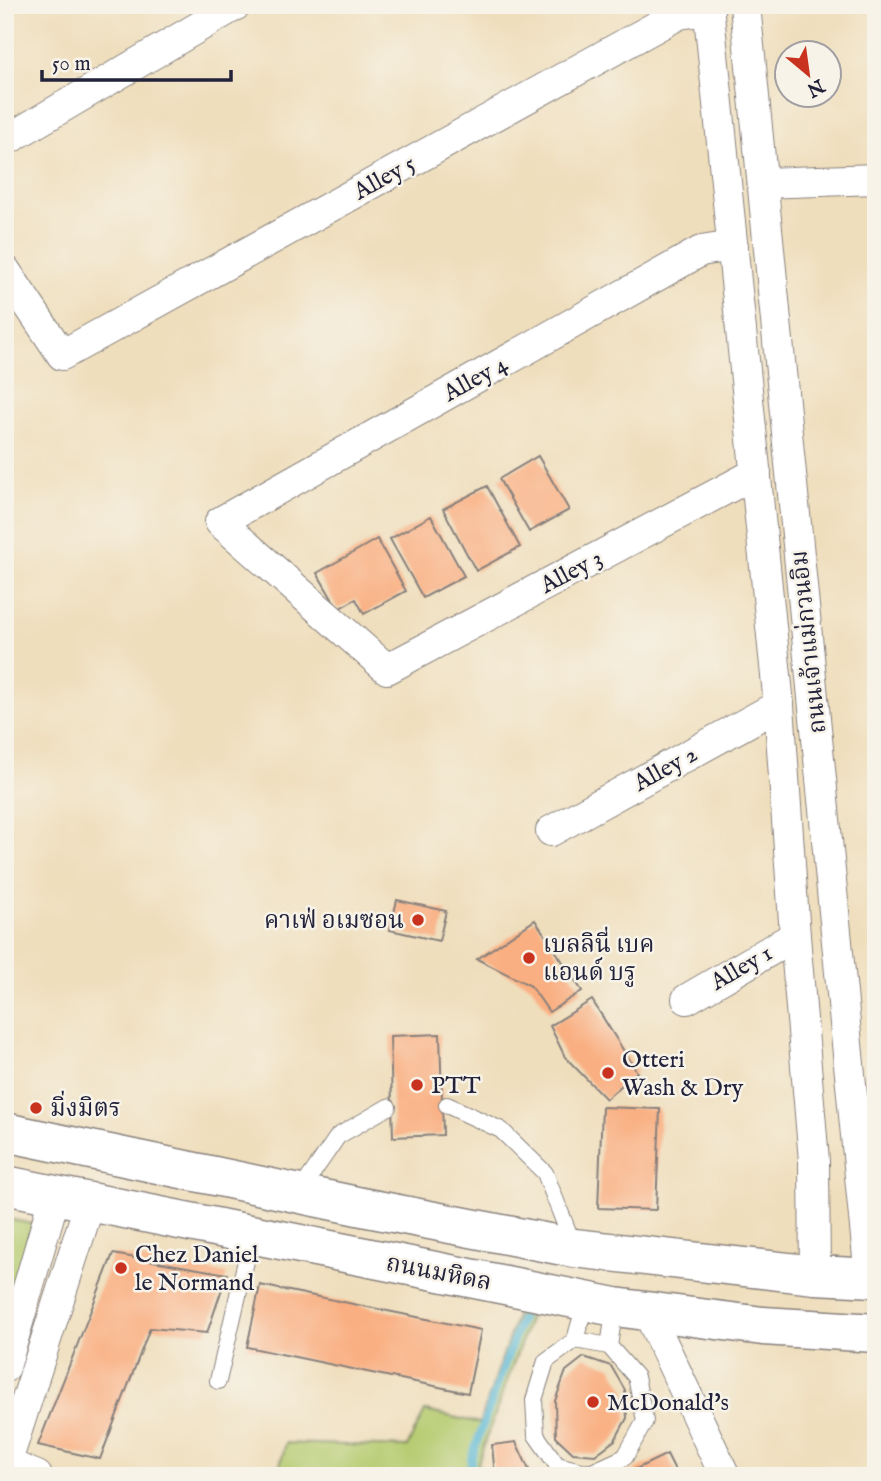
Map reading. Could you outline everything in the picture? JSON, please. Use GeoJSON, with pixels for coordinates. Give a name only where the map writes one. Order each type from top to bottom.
{"type":"FeatureCollection","features":[{"type":"Feature","properties":{"kind":"main road","name":"ถนนมหิดล"},"geometry":{"type":"LineString","coordinates":[[5,1132],[298,1194],[574,1248],[815,1275],[873,1278]]}},
{"type":"Feature","properties":{"kind":"main road","name":"ถนนมหิดล"},"geometry":{"type":"LineString","coordinates":[[5,1185],[616,1307],[763,1326],[876,1333]]}},
{"type":"Feature","properties":{"kind":"street"},"geometry":{"type":"LineString","coordinates":[[5,141],[236,5]]}},
{"type":"Feature","properties":{"kind":"street","name":"ถนนเจ้าแม่กวนอิม"},"geometry":{"type":"LineString","coordinates":[[745,5],[873,1278]]}},
{"type":"Feature","properties":{"kind":"street"},"geometry":{"type":"LineString","coordinates":[[709,8],[779,705],[814,1161],[815,1275]]}},
{"type":"Feature","properties":{"kind":"street","name":"Alley 5"},"geometry":{"type":"LineString","coordinates":[[5,270],[62,355],[680,14],[709,8]]}},
{"type":"Feature","properties":{"kind":"street"},"geometry":{"type":"LineString","coordinates":[[763,183],[876,179]]}},
{"type":"Feature","properties":{"kind":"street","name":"Alley 4"},"geometry":{"type":"LineString","coordinates":[[387,670],[220,522],[701,250],[733,246]]}},
{"type":"Feature","properties":{"kind":"street","name":"Alley 3"},"geometry":{"type":"LineString","coordinates":[[387,670],[755,473]]}},
{"type":"Feature","properties":{"kind":"street","name":"Alley 2"},"geometry":{"type":"LineString","coordinates":[[551,831],[779,705]]}},
{"type":"Feature","properties":{"kind":"street","name":"Alley 1"},"geometry":{"type":"LineString","coordinates":[[687,999],[795,936]]}},
{"type":"Feature","properties":{"kind":"street"},"geometry":{"type":"LineString","coordinates":[[5,1367],[73,1198]]}},
{"type":"Feature","properties":{"kind":"street"},"geometry":{"type":"LineString","coordinates":[[37,1476],[6,1465],[73,1198]]}},
{"type":"Feature","properties":{"kind":"street"},"geometry":{"type":"LineString","coordinates":[[616,1307],[725,1476]]}},
{"type":"Feature","properties":{"kind":"lane"},"geometry":{"type":"LineString","coordinates":[[447,1105],[501,1130],[545,1172],[574,1248]]}},
{"type":"Feature","properties":{"kind":"lane"},"geometry":{"type":"LineString","coordinates":[[298,1194],[338,1136],[388,1107]]}},
{"type":"Feature","properties":{"kind":"lane"},"geometry":{"type":"LineString","coordinates":[[218,1381],[252,1235]]}},
{"type":"Feature","properties":{"kind":"lane"},"geometry":{"type":"LineString","coordinates":[[575,1339],[609,1346],[636,1377],[645,1421],[625,1457],[590,1475],[557,1465],[536,1435],[534,1401],[546,1362],[575,1339],[616,1307]]}},
{"type":"Feature","properties":{"kind":"lane"},"geometry":{"type":"LineString","coordinates":[[609,1346],[616,1307]]}},
{"type":"Feature","properties":{"kind":"green space"},"geometry":{"type":"Polygon","coordinates":[[[5,1218],[32,1224],[5,1318],[5,1218]]]}},
{"type":"Feature","properties":{"kind":"green space"},"geometry":{"type":"Polygon","coordinates":[[[517,1314],[530,1317],[478,1462],[477,1476],[277,1476],[286,1443],[407,1447],[425,1411],[480,1423],[517,1314]]]}},
{"type":"Feature","properties":{"kind":"building"},"geometry":{"type":"Polygon","coordinates":[[[538,456],[569,510],[529,532],[499,479],[538,456]]]}},
{"type":"Feature","properties":{"kind":"building"},"geometry":{"type":"Polygon","coordinates":[[[487,486],[520,547],[476,571],[443,509],[487,486]]]}},
{"type":"Feature","properties":{"kind":"building"},"geometry":{"type":"Polygon","coordinates":[[[431,516],[464,576],[423,598],[390,539],[431,516]]]}},
{"type":"Feature","properties":{"kind":"building"},"geometry":{"type":"Polygon","coordinates":[[[377,539],[406,591],[364,614],[356,599],[338,609],[317,573],[377,539]]]}},
{"type":"Feature","properties":{"kind":"building","name":"คาเฟ่ อเมซอน"},"geometry":{"type":"Polygon","coordinates":[[[397,900],[446,911],[439,941],[390,930],[397,900]]]}},
{"type":"Feature","properties":{"kind":"building"},"geometry":{"type":"Polygon","coordinates":[[[535,920],[582,991],[549,1012],[531,986],[477,959],[535,920]]]}},
{"type":"Feature","properties":{"kind":"building"},"geometry":{"type":"Polygon","coordinates":[[[592,1000],[637,1072],[606,1099],[565,1057],[550,1026],[592,1000]]]}},
{"type":"Feature","properties":{"kind":"building","name":"PTT"},"geometry":{"type":"Polygon","coordinates":[[[440,1034],[443,1135],[393,1137],[390,1036],[440,1034]]]}},
{"type":"Feature","properties":{"kind":"building"},"geometry":{"type":"Polygon","coordinates":[[[602,1107],[660,1109],[656,1210],[598,1208],[602,1107]]]}},
{"type":"Feature","properties":{"kind":"building"},"geometry":{"type":"Polygon","coordinates":[[[113,1254],[227,1274],[207,1333],[150,1328],[100,1459],[38,1445],[113,1254]]]}},
{"type":"Feature","properties":{"kind":"building"},"geometry":{"type":"Polygon","coordinates":[[[260,1285],[481,1330],[468,1393],[247,1347],[260,1285]]]}},
{"type":"Feature","properties":{"kind":"building"},"geometry":{"type":"Polygon","coordinates":[[[584,1357],[611,1366],[625,1390],[627,1418],[615,1440],[595,1455],[573,1453],[556,1437],[555,1401],[566,1371],[584,1357]]]}},
{"type":"Feature","properties":{"kind":"building"},"geometry":{"type":"Polygon","coordinates":[[[516,1442],[532,1476],[495,1476],[492,1445],[516,1442]]]}},
{"type":"Feature","properties":{"kind":"building"},"geometry":{"type":"Polygon","coordinates":[[[667,1454],[678,1476],[638,1476],[634,1470],[667,1454]]]}},
{"type":"Feature","properties":{"kind":"waterway"},"geometry":{"type":"LineString","coordinates":[[470,1476],[471,1459],[521,1319]]}},
{"type":"Feature","properties":{"kind":"place","name":"คาเฟ่ อเมซอน"},"geometry":{"type":"Point","coordinates":[418,920]}},
{"type":"Feature","properties":{"kind":"place","name":"เบลลินี่ เบค แอนด์ บรู"},"geometry":{"type":"Point","coordinates":[529,958]}},
{"type":"Feature","properties":{"kind":"place","name":"Otteri Wash & Dry"},"geometry":{"type":"Point","coordinates":[608,1073]}},
{"type":"Feature","properties":{"kind":"place","name":"PTT"},"geometry":{"type":"Point","coordinates":[417,1085]}},
{"type":"Feature","properties":{"kind":"place","name":"มิ่งมิตร"},"geometry":{"type":"Point","coordinates":[36,1108]}},
{"type":"Feature","properties":{"kind":"place","name":"Chez Daniel le Normand"},"geometry":{"type":"Point","coordinates":[121,1268]}},
{"type":"Feature","properties":{"kind":"place","name":"McDonald's"},"geometry":{"type":"Point","coordinates":[593,1402]}}]}
